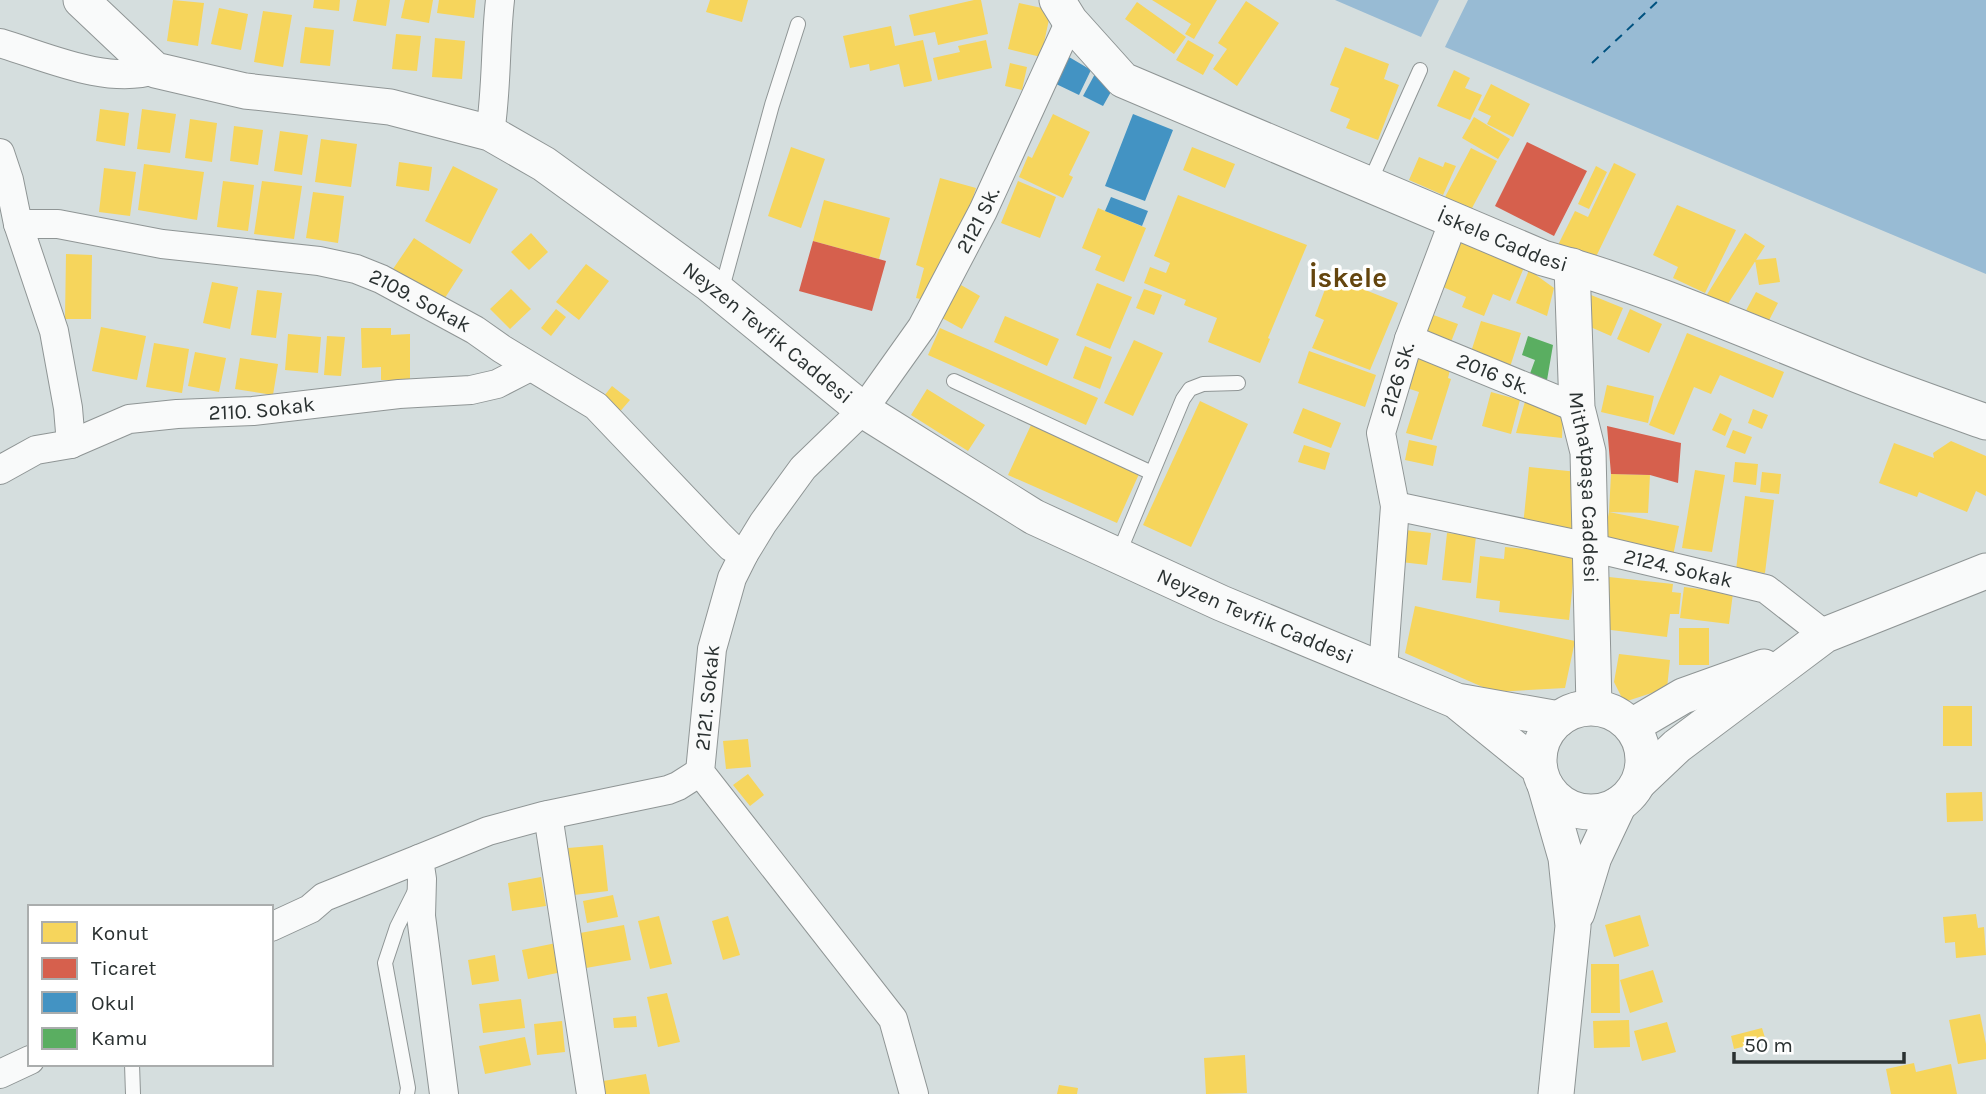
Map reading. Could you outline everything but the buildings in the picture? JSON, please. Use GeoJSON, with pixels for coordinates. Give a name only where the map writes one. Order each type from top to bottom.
{"type":"FeatureCollection","features":[{"type":"Feature","properties":{"kind":"street"},"geometry":{"type":"LineString","coordinates":[[81,0],[155,70]]}},
{"type":"Feature","properties":{"kind":"street"},"geometry":{"type":"LineString","coordinates":[[490,133],[495,96],[494,58],[500,0]]}},
{"type":"Feature","properties":{"kind":"street","name":"İskele Caddesi"},"geometry":{"type":"LineString","coordinates":[[1064,10],[1123,80],[1543,258],[1686,307],[1852,373],[1984,416]]}},
{"type":"Feature","properties":{"kind":"street","name":"2121 Sk."},"geometry":{"type":"LineString","coordinates":[[863,410],[922,327],[982,211],[1064,10]]}},
{"type":"Feature","properties":{"kind":"street"},"geometry":{"type":"LineString","coordinates":[[0,43],[115,76],[155,70]]}},
{"type":"Feature","properties":{"kind":"street","name":"Neyzen Tevfik Caddesi"},"geometry":{"type":"LineString","coordinates":[[155,70],[245,91],[390,107],[490,133],[544,164],[721,293],[863,410],[1034,517],[1221,603],[1457,701]]}},
{"type":"Feature","properties":{"kind":"street"},"geometry":{"type":"LineString","coordinates":[[0,153],[18,223],[54,331],[68,408],[71,443]]}},
{"type":"Feature","properties":{"kind":"street","name":"2126 Sk."},"geometry":{"type":"LineString","coordinates":[[1383,669],[1395,506],[1381,433],[1409,339],[1454,220]]}},
{"type":"Feature","properties":{"kind":"street","name":"2109. Sokak"},"geometry":{"type":"LineString","coordinates":[[18,223],[58,223],[162,244],[319,261],[356,269],[381,279],[475,330],[596,406],[731,547],[744,554]]}},
{"type":"Feature","properties":{"kind":"street","name":"Mithatpaşa Caddesi"},"geometry":{"type":"LineString","coordinates":[[1572,266],[1577,408],[1588,452],[1594,707]]}},
{"type":"Feature","properties":{"kind":"street","name":"2016 Sk."},"geometry":{"type":"LineString","coordinates":[[1409,339],[1577,408]]}},
{"type":"Feature","properties":{"kind":"street","name":"2110. Sokak"},"geometry":{"type":"LineString","coordinates":[[0,470],[36,450],[71,443],[129,419],[253,411],[399,394],[471,390],[497,384],[530,367]]}},
{"type":"Feature","properties":{"kind":"street","name":"2121. Sokak"},"geometry":{"type":"LineString","coordinates":[[863,410],[803,468],[763,523],[732,578],[712,649],[701,772],[893,1019],[914,1094]]}},
{"type":"Feature","properties":{"kind":"street","name":"2124. Sokak"},"geometry":{"type":"LineString","coordinates":[[1395,506],[1589,547],[1766,589],[1825,635]]}},
{"type":"Feature","properties":{"kind":"street"},"geometry":{"type":"LineString","coordinates":[[1457,701],[1542,777],[1556,798],[1570,808],[1586,812],[1603,811],[1629,793],[1676,746],[1825,635],[1986,571]]}},
{"type":"Feature","properties":{"kind":"street"},"geometry":{"type":"LineString","coordinates":[[1632,726],[1683,696],[1797,656]]}},
{"type":"Feature","properties":{"kind":"street"},"geometry":{"type":"LineString","coordinates":[[1457,701],[1559,719]]}},
{"type":"Feature","properties":{"kind":"street"},"geometry":{"type":"LineString","coordinates":[[1556,1094],[1573,926],[1594,857],[1643,767],[1643,752],[1632,726],[1621,716],[1594,707],[1581,708],[1559,719],[1542,741],[1539,754],[1542,777],[1566,858],[1573,926]]}},
{"type":"Feature","properties":{"kind":"street"},"geometry":{"type":"LineString","coordinates":[[273,926],[310,908],[324,897],[420,869],[488,831],[548,815],[668,790],[701,772]]}},
{"type":"Feature","properties":{"kind":"street"},"geometry":{"type":"LineString","coordinates":[[548,815],[591,1094]]}},
{"type":"Feature","properties":{"kind":"street"},"geometry":{"type":"LineString","coordinates":[[420,869],[421,916],[444,1094]]}},
{"type":"Feature","properties":{"kind":"street"},"geometry":{"type":"LineString","coordinates":[[0,1074],[28,1061]]}},
{"type":"Feature","properties":{"kind":"lane"},"geometry":{"type":"LineString","coordinates":[[721,293],[772,105],[798,24]]}},
{"type":"Feature","properties":{"kind":"lane"},"geometry":{"type":"LineString","coordinates":[[1369,184],[1420,70]]}},
{"type":"Feature","properties":{"kind":"lane"},"geometry":{"type":"LineString","coordinates":[[954,381],[1152,473]]}},
{"type":"Feature","properties":{"kind":"lane"},"geometry":{"type":"LineString","coordinates":[[1118,556],[1183,399],[1190,389],[1203,384],[1238,383]]}},
{"type":"Feature","properties":{"kind":"lane"},"geometry":{"type":"LineString","coordinates":[[407,1094],[385,963],[420,869]]}},
{"type":"Feature","properties":{"kind":"lane"},"geometry":{"type":"LineString","coordinates":[[132,1066],[133,1094]]}},
{"type":"Feature","properties":{"kind":"water"},"geometry":{"type":"Polygon","coordinates":[[[1335,0],[1439,0],[1421,37],[1335,0]]]}},
{"type":"Feature","properties":{"kind":"water"},"geometry":{"type":"Polygon","coordinates":[[[1468,0],[1986,0],[1986,274],[1445,47],[1468,0]]]}},
{"type":"Feature","properties":{"kind":"ferry route"},"geometry":{"type":"LineString","coordinates":[[1592,63],[1659,0]]}},
{"type":"Feature","properties":{"kind":"district","name":"İskele"},"geometry":{"type":"Point","coordinates":[1348,277]}}]}
